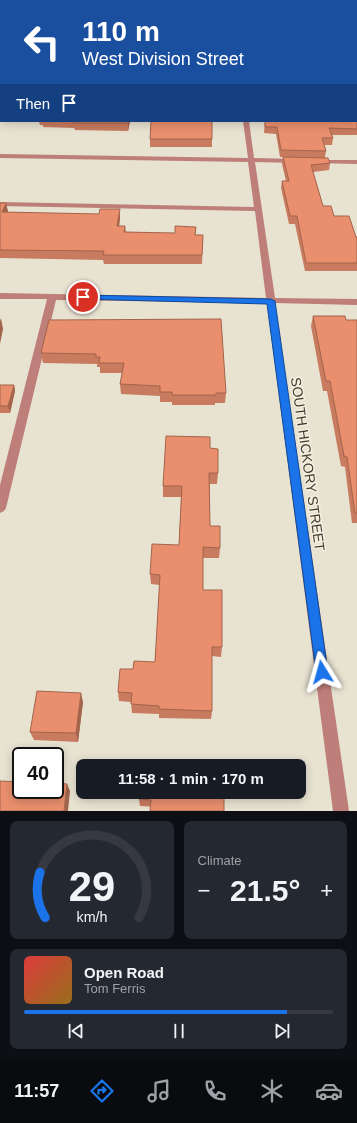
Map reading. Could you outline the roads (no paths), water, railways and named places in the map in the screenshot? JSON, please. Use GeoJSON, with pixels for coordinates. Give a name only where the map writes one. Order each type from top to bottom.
{"type":"FeatureCollection","features":[{"type":"Feature","properties":{"kind":"street","name":"SOUTH HICKORY STREET"},"geometry":{"type":"LineString","coordinates":[[246,122],[341,811]]}},
{"type":"Feature","properties":{"kind":"street"},"geometry":{"type":"LineString","coordinates":[[0,156],[302,161]]}},
{"type":"Feature","properties":{"kind":"street"},"geometry":{"type":"LineString","coordinates":[[310,161],[357,162]]}},
{"type":"Feature","properties":{"kind":"street"},"geometry":{"type":"LineString","coordinates":[[0,204],[258,209]]}},
{"type":"Feature","properties":{"kind":"street"},"geometry":{"type":"LineString","coordinates":[[0,296],[357,302]]}},
{"type":"Feature","properties":{"kind":"street"},"geometry":{"type":"LineString","coordinates":[[0,508],[52,297]]}}]}
